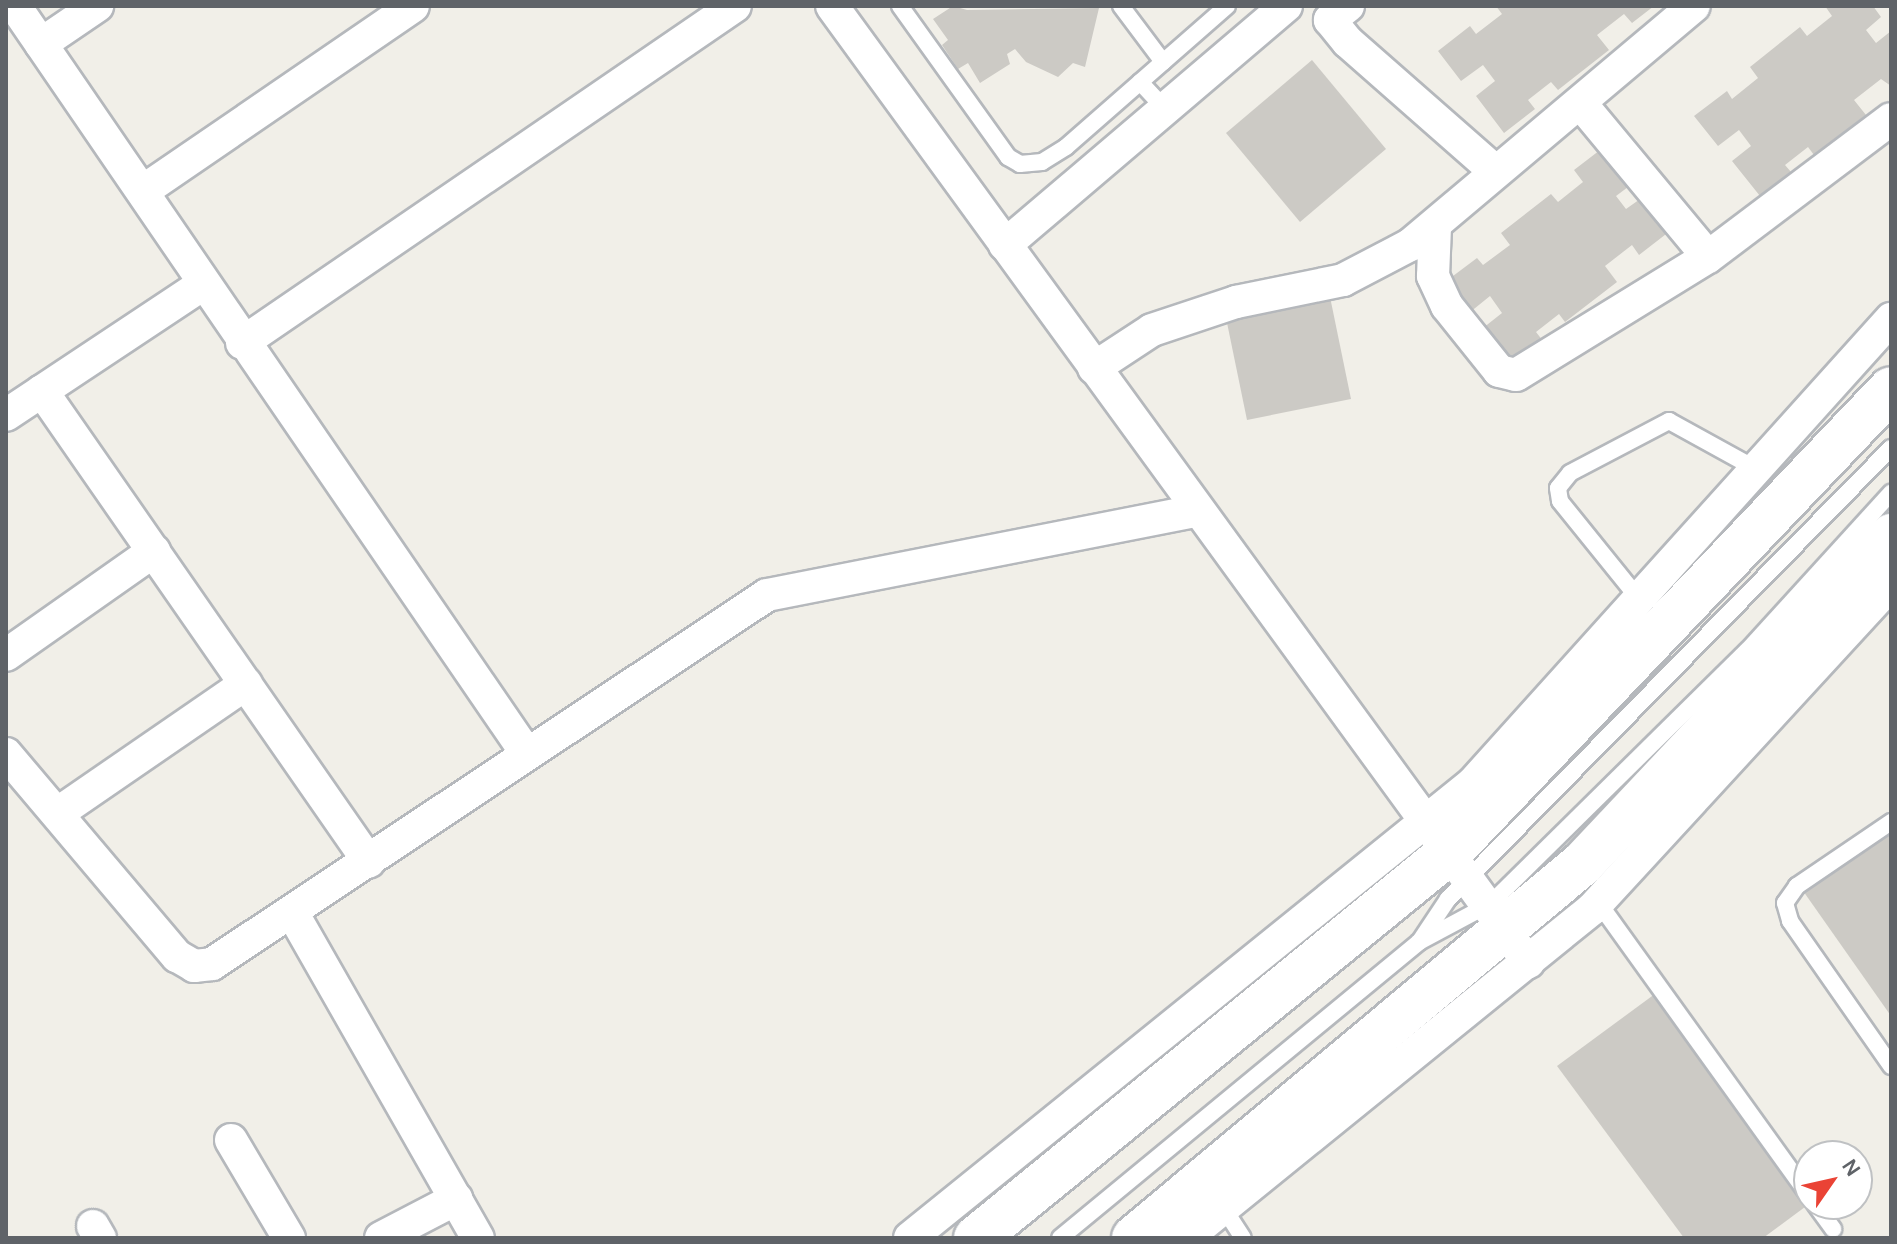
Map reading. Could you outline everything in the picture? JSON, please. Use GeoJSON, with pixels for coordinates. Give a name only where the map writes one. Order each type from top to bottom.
{"type":"FeatureCollection","features":[{"type":"Feature","properties":{"kind":"main road"},"geometry":{"type":"LineString","coordinates":[[1134,1238],[1214,1193],[1479,892],[1891,389]]}},
{"type":"Feature","properties":{"kind":"main road"},"geometry":{"type":"LineString","coordinates":[[976,1238],[1479,892],[1582,864],[1891,536]]}},
{"type":"Feature","properties":{"kind":"street"},"geometry":{"type":"LineString","coordinates":[[15,6],[143,191],[202,285],[527,754]]}},
{"type":"Feature","properties":{"kind":"street"},"geometry":{"type":"LineString","coordinates":[[41,44],[97,6]]}},
{"type":"Feature","properties":{"kind":"street"},"geometry":{"type":"LineString","coordinates":[[143,191],[413,6]]}},
{"type":"Feature","properties":{"kind":"street"},"geometry":{"type":"LineString","coordinates":[[242,343],[735,6]]}},
{"type":"Feature","properties":{"kind":"street"},"geometry":{"type":"LineString","coordinates":[[832,6],[1197,511],[1479,892]]}},
{"type":"Feature","properties":{"kind":"street"},"geometry":{"type":"LineString","coordinates":[[1005,245],[1286,6]]}},
{"type":"Feature","properties":{"kind":"street"},"geometry":{"type":"LineString","coordinates":[[1094,368],[1152,330],[1236,302],[1343,280],[1435,227],[1495,171],[1582,105],[1694,6]]}},
{"type":"Feature","properties":{"kind":"street"},"geometry":{"type":"LineString","coordinates":[[1332,11],[1495,171]]}},
{"type":"Feature","properties":{"kind":"street"},"geometry":{"type":"LineString","coordinates":[[1582,105],[1708,257]]}},
{"type":"Feature","properties":{"kind":"street"},"geometry":{"type":"LineString","coordinates":[[1435,227],[1433,276],[1447,306],[1499,371],[1516,375],[1708,257],[1891,119]]}},
{"type":"Feature","properties":{"kind":"street"},"geometry":{"type":"LineString","coordinates":[[6,415],[202,285]]}},
{"type":"Feature","properties":{"kind":"street"},"geometry":{"type":"LineString","coordinates":[[1479,892],[1473,783],[1891,319]]}},
{"type":"Feature","properties":{"kind":"street"},"geometry":{"type":"LineString","coordinates":[[42,391],[369,862]]}},
{"type":"Feature","properties":{"kind":"street"},"geometry":{"type":"LineString","coordinates":[[6,754],[177,956],[194,966],[230,957],[767,595],[1197,511]]}},
{"type":"Feature","properties":{"kind":"street"},"geometry":{"type":"LineString","coordinates":[[6,655],[154,551]]}},
{"type":"Feature","properties":{"kind":"street"},"geometry":{"type":"LineString","coordinates":[[910,1238],[1479,892],[1598,902],[1891,584]]}},
{"type":"Feature","properties":{"kind":"street"},"geometry":{"type":"LineString","coordinates":[[58,813],[246,684]]}},
{"type":"Feature","properties":{"kind":"street"},"geometry":{"type":"LineString","coordinates":[[293,914],[478,1238]]}},
{"type":"Feature","properties":{"kind":"street"},"geometry":{"type":"LineString","coordinates":[[231,1140],[289,1238]]}},
{"type":"Feature","properties":{"kind":"street"},"geometry":{"type":"LineString","coordinates":[[1186,1238],[1214,1193]]}},
{"type":"Feature","properties":{"kind":"street"},"geometry":{"type":"LineString","coordinates":[[381,1238],[456,1199]]}},
{"type":"Feature","properties":{"kind":"lane"},"geometry":{"type":"LineString","coordinates":[[900,6],[1008,157],[1020,164],[1042,162],[1066,147],[1227,6]]}},
{"type":"Feature","properties":{"kind":"lane"},"geometry":{"type":"LineString","coordinates":[[1121,6],[1163,62]]}},
{"type":"Feature","properties":{"kind":"lane"},"geometry":{"type":"LineString","coordinates":[[1140,82],[1165,109]]}},
{"type":"Feature","properties":{"kind":"lane"},"geometry":{"type":"LineString","coordinates":[[1639,599],[1560,501],[1558,488],[1570,473],[1669,421],[1756,469]]}},
{"type":"Feature","properties":{"kind":"lane"},"geometry":{"type":"LineString","coordinates":[[1419,942],[1448,899],[1479,892],[1891,448]]}},
{"type":"Feature","properties":{"kind":"lane"},"geometry":{"type":"LineString","coordinates":[[1060,1238],[1479,892],[1747,651],[1891,493]]}},
{"type":"Feature","properties":{"kind":"lane"},"geometry":{"type":"LineString","coordinates":[[1891,822],[1797,886],[1785,903],[1790,921],[1891,1066]]}},
{"type":"Feature","properties":{"kind":"lane"},"geometry":{"type":"LineString","coordinates":[[1598,902],[1793,1174]]}},
{"type":"Feature","properties":{"kind":"lane"},"geometry":{"type":"LineString","coordinates":[[1214,1193],[1242,1237]]}},
{"type":"Feature","properties":{"kind":"lane"},"geometry":{"type":"LineString","coordinates":[[1827,1220],[1833,1229]]}},
{"type":"Feature","properties":{"kind":"building"},"geometry":{"type":"Polygon","coordinates":[[[953,6],[967,10],[1099,8],[1085,67],[1073,63],[1058,77],[1026,62],[1015,49],[1007,54],[1010,64],[980,83],[968,63],[958,69],[942,45],[948,40],[933,19],[953,6]]]}},
{"type":"Feature","properties":{"kind":"building"},"geometry":{"type":"Polygon","coordinates":[[[1496,6],[1654,6],[1632,23],[1624,14],[1597,35],[1609,50],[1558,90],[1551,82],[1528,100],[1535,109],[1504,133],[1476,96],[1495,81],[1483,65],[1461,81],[1438,51],[1470,26],[1476,34],[1502,14],[1496,6]]]}},
{"type":"Feature","properties":{"kind":"building"},"geometry":{"type":"Polygon","coordinates":[[[1825,6],[1873,6],[1881,17],[1866,30],[1876,43],[1891,31],[1891,86],[1881,79],[1854,100],[1866,115],[1814,155],[1808,147],[1785,165],[1791,172],[1760,196],[1732,161],[1751,146],[1739,130],[1718,146],[1694,116],[1727,91],[1732,99],[1758,78],[1750,67],[1800,27],[1807,36],[1832,16],[1825,6]]]}},
{"type":"Feature","properties":{"kind":"building"},"geometry":{"type":"Polygon","coordinates":[[[1312,60],[1386,149],[1300,222],[1226,133],[1312,60]]]}},
{"type":"Feature","properties":{"kind":"building"},"geometry":{"type":"Polygon","coordinates":[[[1604,147],[1632,184],[1616,196],[1626,209],[1643,197],[1670,231],[1639,255],[1632,245],[1605,266],[1617,282],[1565,322],[1559,314],[1536,332],[1543,341],[1512,365],[1483,328],[1502,313],[1490,296],[1469,313],[1445,282],[1477,258],[1483,265],[1510,245],[1501,233],[1551,194],[1558,202],[1583,182],[1574,170],[1604,147]]]}},
{"type":"Feature","properties":{"kind":"building"},"geometry":{"type":"Polygon","coordinates":[[[1329,292],[1351,399],[1247,420],[1225,313],[1329,292]]]}},
{"type":"Feature","properties":{"kind":"building"},"geometry":{"type":"Polygon","coordinates":[[[1891,825],[1891,1016],[1801,888],[1891,825]]]}},
{"type":"Feature","properties":{"kind":"building"},"geometry":{"type":"Polygon","coordinates":[[[1663,988],[1793,1180],[1793,1216],[1763,1238],[1684,1238],[1557,1066],[1663,988]]]}}]}
